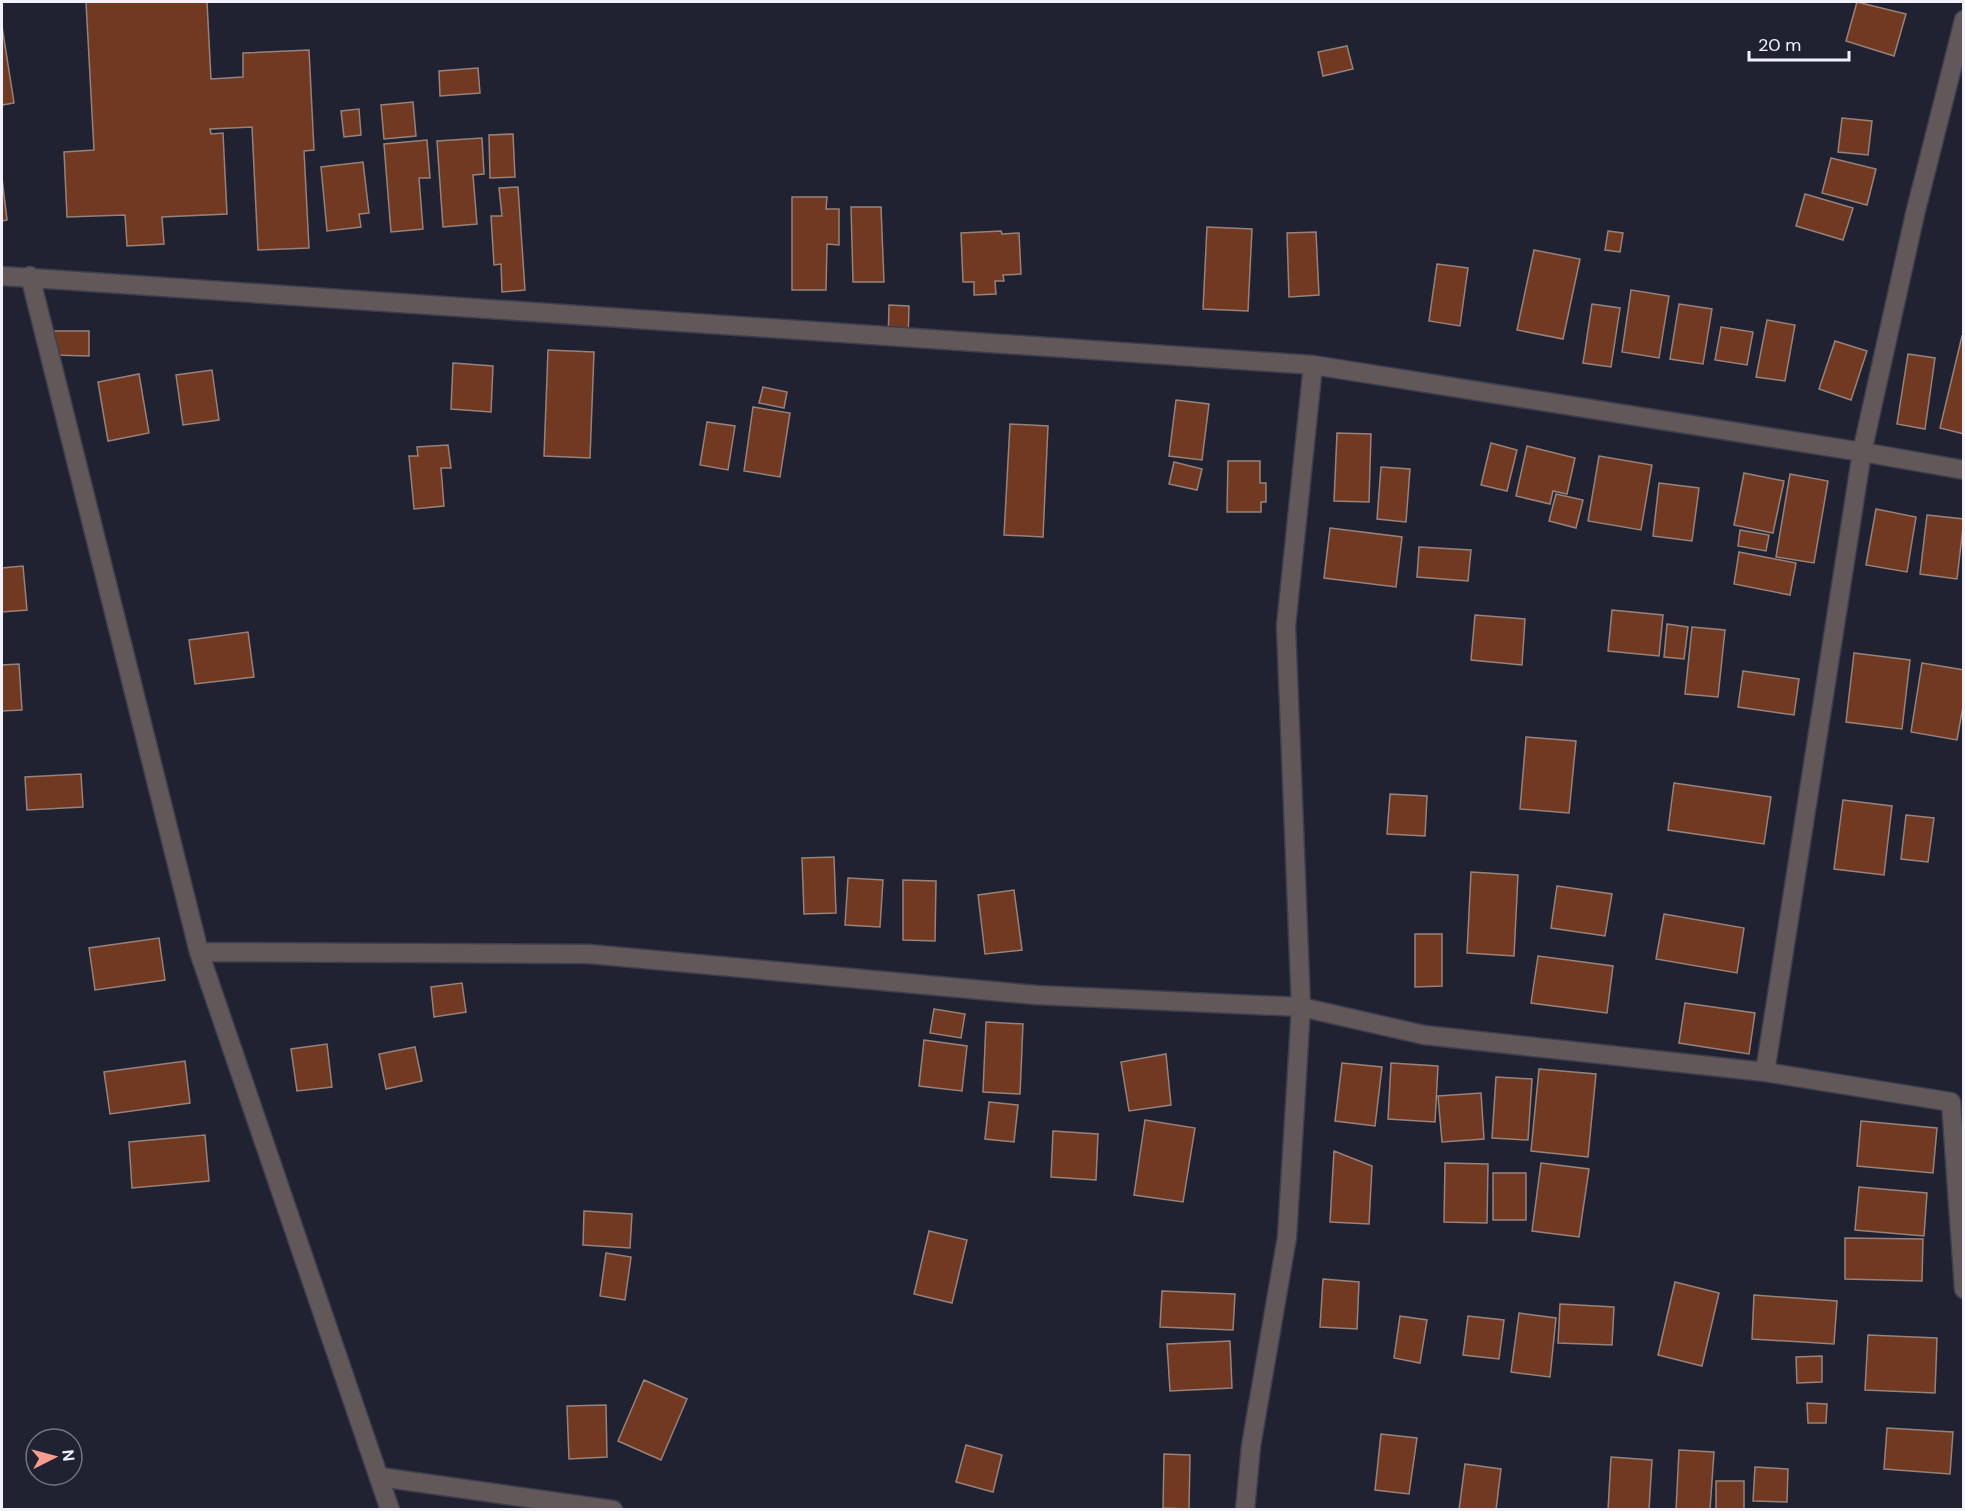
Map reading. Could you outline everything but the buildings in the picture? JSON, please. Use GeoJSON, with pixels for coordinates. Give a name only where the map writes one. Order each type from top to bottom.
{"type":"FeatureCollection","features":[{"type":"Feature","properties":{"kind":"street"},"geometry":{"type":"LineString","coordinates":[[1765,1072],[1862,452],[1915,214],[1964,20]]}},
{"type":"Feature","properties":{"kind":"street"},"geometry":{"type":"LineString","coordinates":[[2,276],[30,276],[1313,365],[1964,470]]}},
{"type":"Feature","properties":{"kind":"street"},"geometry":{"type":"LineString","coordinates":[[30,276],[199,952],[390,1509]]}},
{"type":"Feature","properties":{"kind":"street"},"geometry":{"type":"LineString","coordinates":[[1245,1509],[1251,1446],[1287,1237],[1301,1007],[1286,626],[1313,365]]}},
{"type":"Feature","properties":{"kind":"street"},"geometry":{"type":"LineString","coordinates":[[199,952],[590,954],[1036,995],[1301,1007],[1424,1035],[1765,1072],[1951,1102],[1964,1289]]}},
{"type":"Feature","properties":{"kind":"street"},"geometry":{"type":"LineString","coordinates":[[380,1477],[613,1509]]}}]}
